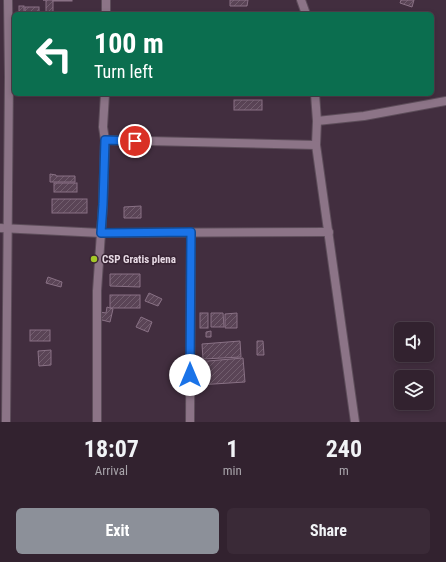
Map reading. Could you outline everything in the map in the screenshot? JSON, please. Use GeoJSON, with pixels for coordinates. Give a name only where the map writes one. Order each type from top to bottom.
{"type":"FeatureCollection","features":[{"type":"Feature","properties":{"kind":"street"},"geometry":{"type":"LineString","coordinates":[[6,422],[4,229],[11,78],[8,0]]}},
{"type":"Feature","properties":{"kind":"street"},"geometry":{"type":"LineString","coordinates":[[106,0],[106,12]]}},
{"type":"Feature","properties":{"kind":"street"},"geometry":{"type":"LineString","coordinates":[[301,0],[305,12]]}},
{"type":"Feature","properties":{"kind":"street"},"geometry":{"type":"LineString","coordinates":[[97,422],[97,291],[104,197],[105,140],[103,128],[105,96]]}},
{"type":"Feature","properties":{"kind":"street"},"geometry":{"type":"LineString","coordinates":[[315,96],[317,121],[316,145],[355,422]]}},
{"type":"Feature","properties":{"kind":"street"},"geometry":{"type":"LineString","coordinates":[[317,121],[364,116],[446,101]]}},
{"type":"Feature","properties":{"kind":"street"},"geometry":{"type":"LineString","coordinates":[[105,140],[316,145]]}},
{"type":"Feature","properties":{"kind":"street"},"geometry":{"type":"LineString","coordinates":[[4,229],[101,233],[329,232]]}},
{"type":"Feature","properties":{"kind":"street"},"geometry":{"type":"LineString","coordinates":[[190,422],[191,232]]}},
{"type":"Feature","properties":{"kind":"building"},"geometry":{"type":"Polygon","coordinates":[[[46,0],[53,0],[53,12],[46,12],[46,0]]]}},
{"type":"Feature","properties":{"kind":"building"},"geometry":{"type":"Polygon","coordinates":[[[72,0],[72,1],[53,1],[72,0]]]}},
{"type":"Feature","properties":{"kind":"building"},"geometry":{"type":"Polygon","coordinates":[[[230,0],[248,0],[247,6],[230,6],[230,0]]]}},
{"type":"Feature","properties":{"kind":"building"},"geometry":{"type":"Polygon","coordinates":[[[401,0],[414,0],[412,7],[400,3],[401,0]]]}},
{"type":"Feature","properties":{"kind":"building"},"geometry":{"type":"Polygon","coordinates":[[[19,6],[24,6],[24,12],[19,12],[19,6]]]}},
{"type":"Feature","properties":{"kind":"building"},"geometry":{"type":"Polygon","coordinates":[[[25,7],[39,7],[39,12],[25,12],[25,7]]]}},
{"type":"Feature","properties":{"kind":"building"},"geometry":{"type":"Polygon","coordinates":[[[234,100],[262,100],[262,110],[234,110],[234,100]]]}},
{"type":"Feature","properties":{"kind":"building"},"geometry":{"type":"Polygon","coordinates":[[[50,174],[56,176],[75,176],[75,182],[50,182],[50,174]]]}},
{"type":"Feature","properties":{"kind":"building"},"geometry":{"type":"Polygon","coordinates":[[[54,183],[77,183],[77,192],[54,192],[54,183]]]}},
{"type":"Feature","properties":{"kind":"building"},"geometry":{"type":"Polygon","coordinates":[[[52,199],[87,199],[87,213],[52,213],[52,199]]]}},
{"type":"Feature","properties":{"kind":"building"},"geometry":{"type":"Polygon","coordinates":[[[141,206],[141,218],[124,218],[124,207],[141,206]]]}},
{"type":"Feature","properties":{"kind":"building"},"geometry":{"type":"Polygon","coordinates":[[[110,274],[140,274],[140,287],[110,286],[110,274]]]}},
{"type":"Feature","properties":{"kind":"building"},"geometry":{"type":"Polygon","coordinates":[[[48,277],[62,282],[61,287],[46,283],[48,277]]]}},
{"type":"Feature","properties":{"kind":"building"},"geometry":{"type":"Polygon","coordinates":[[[149,293],[162,299],[158,306],[145,301],[149,293]]]}},
{"type":"Feature","properties":{"kind":"building"},"geometry":{"type":"Polygon","coordinates":[[[110,295],[140,295],[140,308],[110,308],[110,295]]]}},
{"type":"Feature","properties":{"kind":"building"},"geometry":{"type":"Polygon","coordinates":[[[107,307],[113,309],[110,322],[98,319],[100,312],[106,313],[107,307]]]}},
{"type":"Feature","properties":{"kind":"building"},"geometry":{"type":"Polygon","coordinates":[[[200,313],[208,313],[208,328],[200,328],[200,313]]]}},
{"type":"Feature","properties":{"kind":"building"},"geometry":{"type":"Polygon","coordinates":[[[211,313],[223,313],[224,327],[211,327],[211,313]]]}},
{"type":"Feature","properties":{"kind":"building"},"geometry":{"type":"Polygon","coordinates":[[[237,313],[237,328],[225,328],[225,314],[237,313]]]}},
{"type":"Feature","properties":{"kind":"building"},"geometry":{"type":"Polygon","coordinates":[[[141,317],[152,322],[148,332],[136,327],[141,317]]]}},
{"type":"Feature","properties":{"kind":"building"},"geometry":{"type":"Polygon","coordinates":[[[30,330],[50,330],[50,341],[30,341],[30,330]]]}},
{"type":"Feature","properties":{"kind":"building"},"geometry":{"type":"Polygon","coordinates":[[[211,331],[211,337],[206,337],[206,332],[211,331]]]}},
{"type":"Feature","properties":{"kind":"building"},"geometry":{"type":"Polygon","coordinates":[[[240,341],[241,357],[203,359],[202,344],[240,341]]]}},
{"type":"Feature","properties":{"kind":"building"},"geometry":{"type":"Polygon","coordinates":[[[257,341],[263,341],[264,355],[257,355],[257,341]]]}},
{"type":"Feature","properties":{"kind":"building"},"geometry":{"type":"Polygon","coordinates":[[[51,350],[51,365],[39,366],[38,351],[51,350]]]}},
{"type":"Feature","properties":{"kind":"building"},"geometry":{"type":"Polygon","coordinates":[[[243,358],[245,382],[198,385],[196,362],[243,358]]]}},
{"type":"Feature","properties":{"kind":"place","name":"CSP Gratis plena"},"geometry":{"type":"Point","coordinates":[94,259]}},
{"type":"Feature","properties":{"kind":"route"},"geometry":{"type":"LineString","coordinates":[[135,141],[105,140],[101,233],[191,232],[190,375]]}}]}
